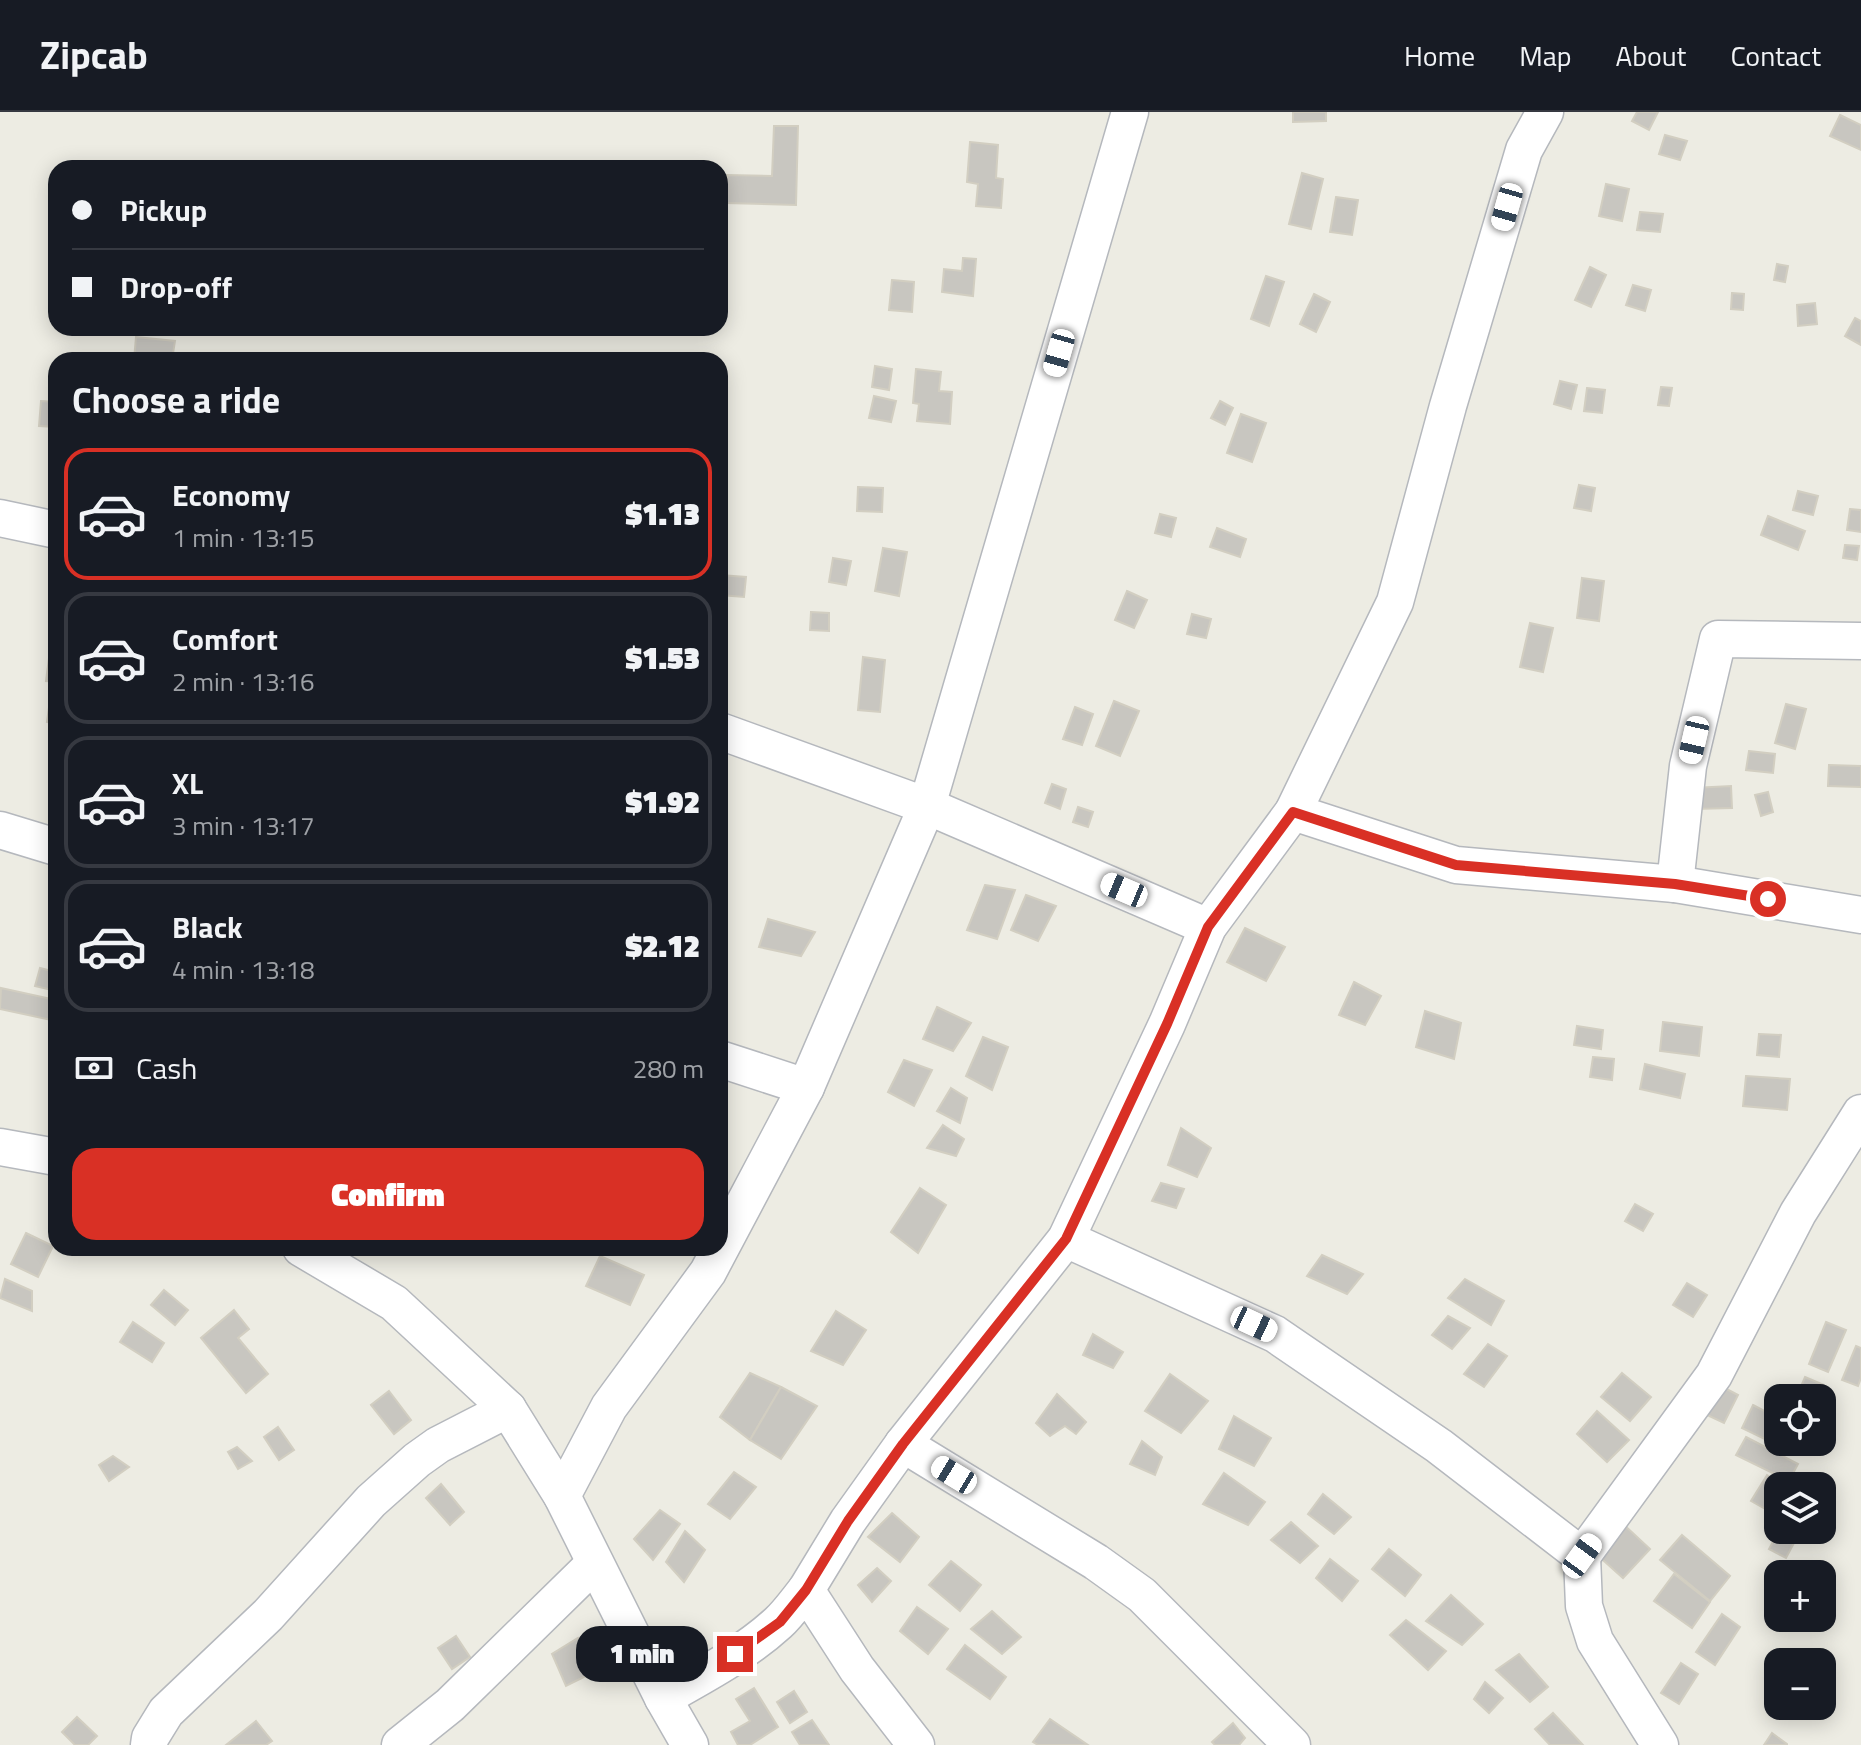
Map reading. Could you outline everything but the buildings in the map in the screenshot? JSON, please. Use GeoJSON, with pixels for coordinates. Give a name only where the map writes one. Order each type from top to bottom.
{"type":"FeatureCollection","features":[{"type":"Feature","properties":{"kind":"street"},"geometry":{"type":"LineString","coordinates":[[728,1234],[806,1087],[927,806],[1130,112]]}},
{"type":"Feature","properties":{"kind":"street"},"geometry":{"type":"LineString","coordinates":[[663,1698],[710,1672],[780,1622],[806,1590],[848,1521],[903,1444],[1066,1239],[1167,1024],[1208,927],[1293,812],[1395,602],[1448,406],[1524,150],[1545,112]]}},
{"type":"Feature","properties":{"kind":"street"},"geometry":{"type":"LineString","coordinates":[[0,518],[48,528]]}},
{"type":"Feature","properties":{"kind":"street"},"geometry":{"type":"LineString","coordinates":[[1675,884],[1688,766],[1718,639],[1861,641]]}},
{"type":"Feature","properties":{"kind":"street"},"geometry":{"type":"LineString","coordinates":[[728,734],[927,806],[1208,927]]}},
{"type":"Feature","properties":{"kind":"street"},"geometry":{"type":"LineString","coordinates":[[1293,812],[1456,865],[1675,884],[1861,915]]}},
{"type":"Feature","properties":{"kind":"street"},"geometry":{"type":"LineString","coordinates":[[0,830],[48,845]]}},
{"type":"Feature","properties":{"kind":"street"},"geometry":{"type":"LineString","coordinates":[[728,1062],[806,1087]]}},
{"type":"Feature","properties":{"kind":"street"},"geometry":{"type":"LineString","coordinates":[[1660,1745],[1595,1641],[1584,1606],[1582,1556],[1714,1375],[1798,1213],[1861,1113]]}},
{"type":"Feature","properties":{"kind":"street"},"geometry":{"type":"LineString","coordinates":[[0,1147],[48,1156]]}},
{"type":"Feature","properties":{"kind":"street"},"geometry":{"type":"LineString","coordinates":[[1066,1239],[1275,1334],[1439,1446],[1582,1556]]}},
{"type":"Feature","properties":{"kind":"street"},"geometry":{"type":"LineString","coordinates":[[315,1256],[394,1303],[508,1409],[562,1496],[663,1698],[690,1745]]}},
{"type":"Feature","properties":{"kind":"street"},"geometry":{"type":"LineString","coordinates":[[562,1496],[609,1407],[716,1256]]}},
{"type":"Feature","properties":{"kind":"street"},"geometry":{"type":"LineString","coordinates":[[149,1745],[166,1712],[268,1615],[371,1501],[438,1445],[508,1409]]}},
{"type":"Feature","properties":{"kind":"street"},"geometry":{"type":"LineString","coordinates":[[903,1444],[1096,1562],[1142,1595],[1292,1745]]}},
{"type":"Feature","properties":{"kind":"street"},"geometry":{"type":"LineString","coordinates":[[400,1745],[450,1705],[595,1563]]}},
{"type":"Feature","properties":{"kind":"street"},"geometry":{"type":"LineString","coordinates":[[806,1590],[857,1669],[916,1745]]}},
{"type":"Feature","properties":{"kind":"route"},"geometry":{"type":"LineString","coordinates":[[735,1654],[780,1622],[806,1590],[848,1521],[903,1444],[1066,1239],[1167,1024],[1208,927],[1293,812],[1456,865],[1675,884],[1768,899]]}}]}
